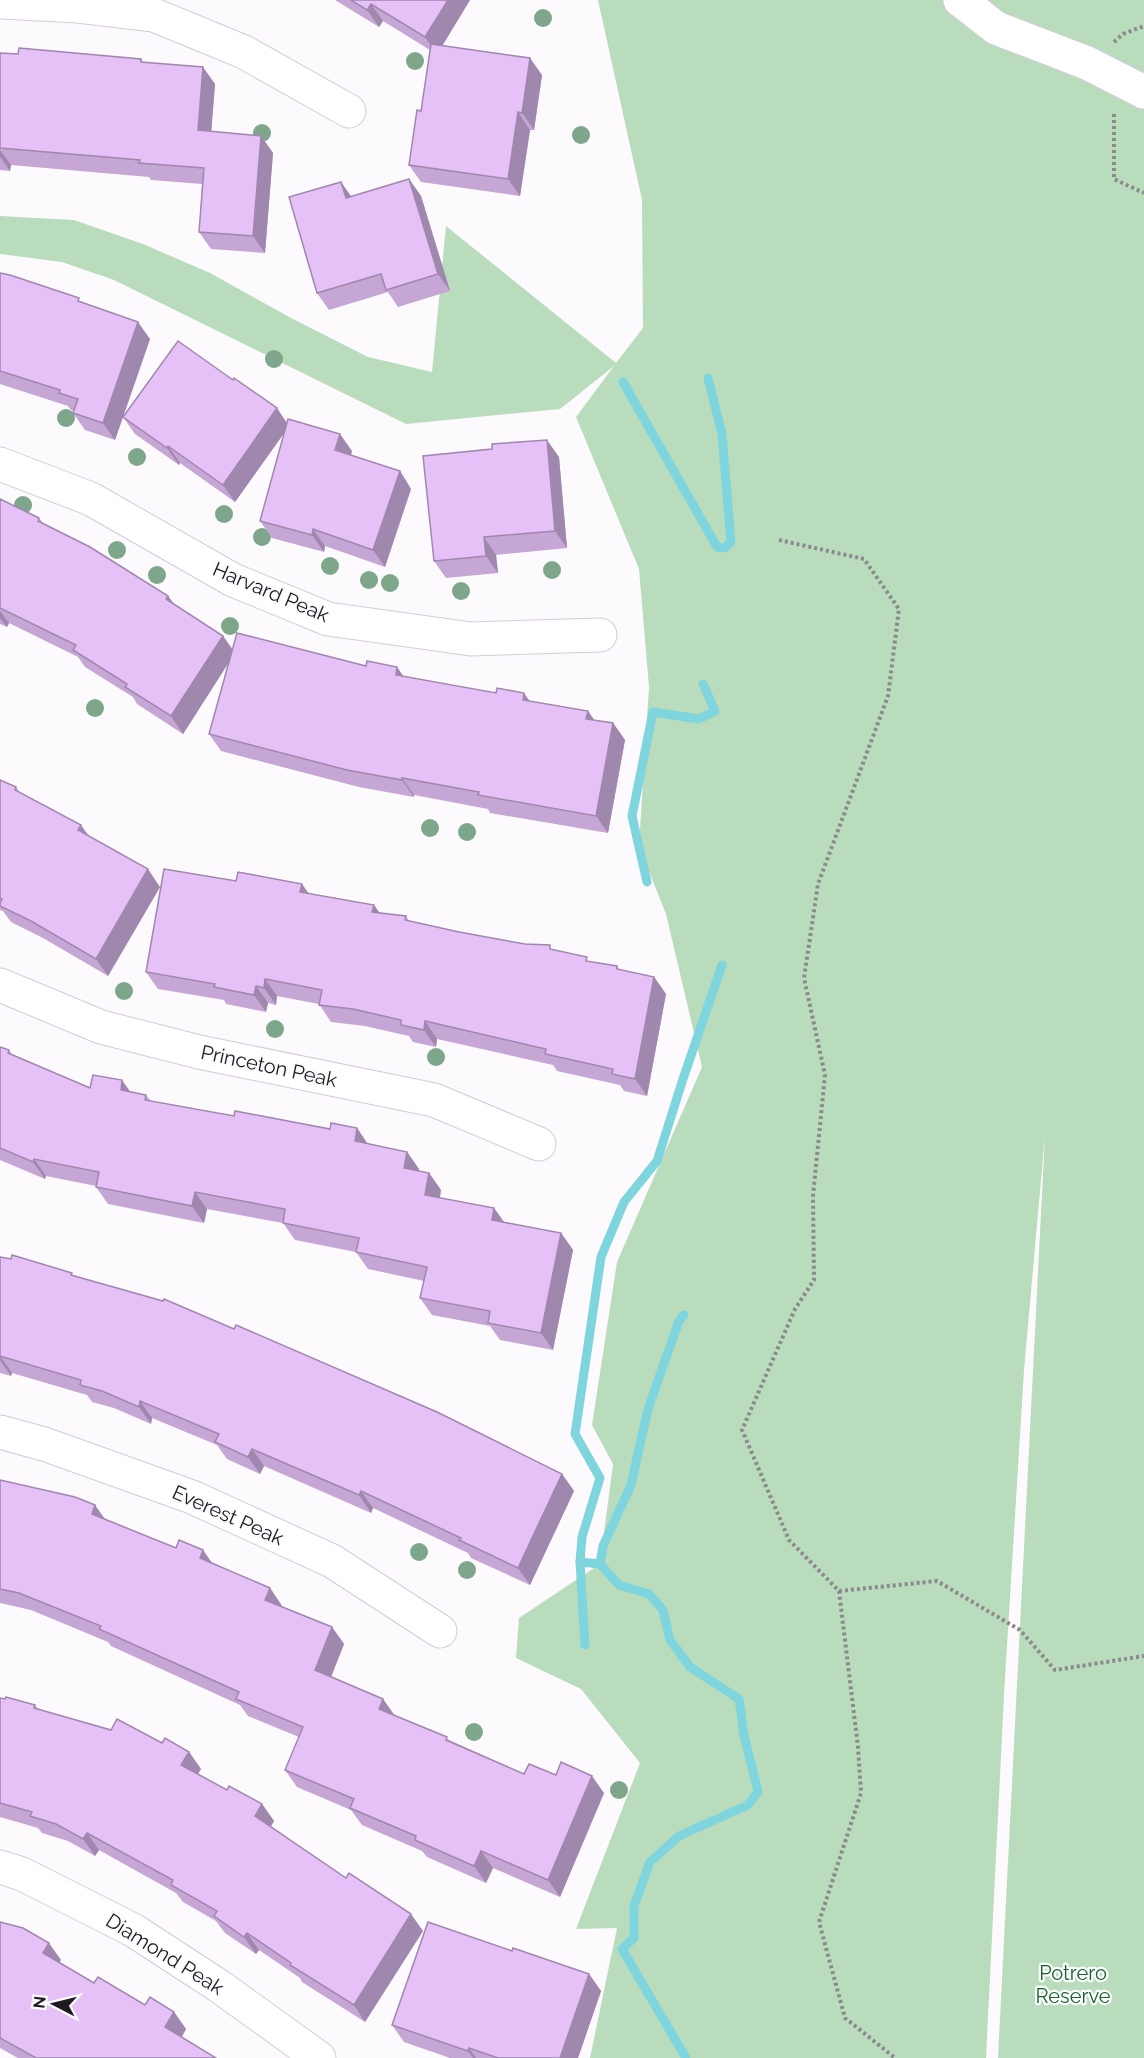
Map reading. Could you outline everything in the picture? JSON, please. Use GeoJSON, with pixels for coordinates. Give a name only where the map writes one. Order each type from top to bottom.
{"type":"FeatureCollection","features":[{"type":"Feature","properties":{"kind":"street"},"geometry":{"type":"LineString","coordinates":[[960,0],[996,28],[1087,63],[1144,92]]}},
{"type":"Feature","properties":{"kind":"street"},"geometry":{"type":"LineString","coordinates":[[0,2],[78,6],[154,15],[244,52],[349,111]]}},
{"type":"Feature","properties":{"kind":"street","name":"Harvard Peak"},"geometry":{"type":"LineString","coordinates":[[0,464],[91,499],[233,580],[328,619],[471,639],[600,635]]}},
{"type":"Feature","properties":{"kind":"street","name":"Princeton Peak"},"geometry":{"type":"LineString","coordinates":[[0,985],[100,1027],[199,1052],[434,1100],[539,1144]]}},
{"type":"Feature","properties":{"kind":"street","name":"Everest Peak"},"geometry":{"type":"LineString","coordinates":[[0,1432],[44,1444],[192,1497],[332,1561],[440,1631]]}},
{"type":"Feature","properties":{"kind":"street","name":"Diamond Peak"},"geometry":{"type":"LineString","coordinates":[[0,1867],[22,1874],[133,1930],[219,1986],[319,2058]]}},
{"type":"Feature","properties":{"kind":"path"},"geometry":{"type":"LineString","coordinates":[[1110,108],[1115,117],[1114,179],[1144,194]]}},
{"type":"Feature","properties":{"kind":"path"},"geometry":{"type":"LineString","coordinates":[[779,540],[864,559],[899,609],[888,696],[818,884],[804,978],[825,1075],[813,1196],[814,1280],[795,1309],[742,1430],[789,1540],[839,1591],[858,1747],[861,1793],[819,1922],[845,2018],[895,2058]]}},
{"type":"Feature","properties":{"kind":"path"},"geometry":{"type":"LineString","coordinates":[[839,1591],[937,1581],[1020,1630],[1055,1670],[1144,1656]]}},
{"type":"Feature","properties":{"kind":"green space","name":"Potrero Reserve"},"geometry":{"type":"Polygon","coordinates":[[[598,0],[1144,0],[1144,2058],[998,2058],[1045,1135],[1024,1370],[1004,1695],[986,2058],[590,2058],[617,1928],[576,1929],[640,1763],[581,1689],[516,1658],[519,1618],[600,1564],[613,1464],[592,1425],[617,1262],[702,1067],[666,914],[639,846],[649,687],[639,569],[576,417],[614,366],[560,409],[406,424],[114,280],[62,262],[0,254],[0,216],[74,220],[143,244],[210,273],[368,357],[432,372],[446,226],[616,363],[643,328],[642,200],[598,0]]]}},
{"type":"Feature","properties":{"kind":"building"},"geometry":{"type":"Polygon","coordinates":[[[351,0],[448,0],[425,37],[371,4],[367,10],[351,0]]]}},
{"type":"Feature","properties":{"kind":"building"},"geometry":{"type":"Polygon","coordinates":[[[431,44],[530,58],[522,113],[518,112],[508,179],[409,165],[417,110],[421,111],[431,44]]]}},
{"type":"Feature","properties":{"kind":"building"},"geometry":{"type":"Polygon","coordinates":[[[19,48],[203,67],[198,130],[261,136],[253,236],[199,232],[204,168],[0,148],[0,53],[18,54],[19,48]]]}},
{"type":"Feature","properties":{"kind":"building"},"geometry":{"type":"Polygon","coordinates":[[[409,179],[438,274],[386,290],[381,274],[317,293],[289,197],[341,182],[346,198],[409,179]]]}},
{"type":"Feature","properties":{"kind":"building"},"geometry":{"type":"Polygon","coordinates":[[[0,273],[79,298],[78,301],[138,322],[103,423],[73,413],[78,399],[59,393],[60,390],[0,371],[0,273]]]}},
{"type":"Feature","properties":{"kind":"building"},"geometry":{"type":"Polygon","coordinates":[[[178,341],[277,408],[223,485],[123,417],[178,341]]]}},
{"type":"Feature","properties":{"kind":"building"},"geometry":{"type":"Polygon","coordinates":[[[288,419],[340,434],[335,450],[400,471],[373,550],[313,529],[312,535],[260,521],[288,419]]]}},
{"type":"Feature","properties":{"kind":"building"},"geometry":{"type":"Polygon","coordinates":[[[547,440],[555,531],[484,537],[486,556],[434,561],[423,456],[492,449],[492,444],[547,440]]]}},
{"type":"Feature","properties":{"kind":"building"},"geometry":{"type":"Polygon","coordinates":[[[0,499],[90,547],[168,596],[166,599],[223,636],[171,716],[125,687],[127,684],[73,650],[76,645],[0,608],[0,499]]]}},
{"type":"Feature","properties":{"kind":"building"},"geometry":{"type":"Polygon","coordinates":[[[237,633],[366,666],[367,661],[397,667],[396,675],[496,693],[497,688],[524,693],[523,700],[588,711],[586,719],[613,723],[596,816],[478,795],[479,792],[347,770],[209,734],[237,633]]]}},
{"type":"Feature","properties":{"kind":"building"},"geometry":{"type":"Polygon","coordinates":[[[0,780],[81,825],[78,830],[148,869],[96,959],[31,921],[0,906],[2,899],[0,898],[0,780]]]}},
{"type":"Feature","properties":{"kind":"building"},"geometry":{"type":"Polygon","coordinates":[[[164,869],[236,881],[238,872],[302,884],[300,892],[374,905],[372,912],[406,916],[405,920],[459,932],[525,944],[550,945],[550,949],[587,957],[586,961],[617,966],[617,969],[654,977],[635,1079],[612,1074],[613,1069],[545,1054],[546,1049],[425,1021],[424,1030],[401,1025],[401,1020],[353,1009],[319,1005],[322,990],[265,979],[264,988],[256,986],[254,995],[214,987],[215,984],[146,972],[164,869]]]}},
{"type":"Feature","properties":{"kind":"building"},"geometry":{"type":"Polygon","coordinates":[[[0,1047],[9,1050],[8,1053],[90,1088],[93,1075],[122,1080],[121,1090],[146,1095],[145,1100],[234,1116],[235,1111],[330,1129],[331,1123],[357,1128],[355,1141],[407,1152],[404,1168],[429,1173],[425,1195],[494,1208],[492,1220],[561,1233],[541,1333],[488,1323],[490,1311],[420,1298],[427,1267],[356,1252],[359,1238],[283,1223],[285,1209],[195,1192],[192,1206],[96,1187],[99,1172],[34,1159],[33,1162],[0,1148],[0,1047]]]}},
{"type":"Feature","properties":{"kind":"building"},"geometry":{"type":"Polygon","coordinates":[[[12,1255],[72,1273],[71,1275],[163,1301],[164,1299],[234,1329],[236,1325],[437,1412],[562,1474],[518,1568],[459,1540],[461,1538],[361,1491],[359,1495],[252,1449],[248,1457],[215,1442],[219,1434],[140,1401],[139,1407],[102,1391],[80,1385],[81,1380],[0,1356],[0,1257],[11,1259],[12,1255]]]}},
{"type":"Feature","properties":{"kind":"building"},"geometry":{"type":"Polygon","coordinates":[[[0,1480],[75,1497],[95,1505],[92,1514],[176,1548],[179,1540],[203,1550],[200,1558],[270,1588],[265,1600],[332,1627],[315,1670],[383,1699],[379,1709],[447,1737],[446,1740],[524,1774],[529,1764],[556,1775],[561,1762],[592,1776],[548,1880],[481,1851],[474,1866],[415,1840],[416,1836],[350,1808],[354,1799],[285,1770],[303,1727],[236,1699],[239,1692],[99,1629],[101,1626],[19,1593],[0,1589],[0,1480]]]}},
{"type":"Feature","properties":{"kind":"building"},"geometry":{"type":"Polygon","coordinates":[[[6,1697],[35,1705],[34,1708],[111,1730],[117,1719],[162,1743],[165,1738],[189,1752],[181,1765],[227,1790],[229,1786],[262,1804],[255,1816],[346,1878],[349,1873],[411,1914],[354,2005],[290,1965],[291,1963],[247,1933],[244,1937],[214,1916],[217,1911],[171,1885],[173,1880],[87,1833],[83,1839],[56,1824],[30,1816],[32,1812],[0,1803],[0,1698],[5,1699],[6,1697]]]}},
{"type":"Feature","properties":{"kind":"building"},"geometry":{"type":"Polygon","coordinates":[[[0,1922],[23,1928],[49,1943],[43,1953],[94,1983],[98,1977],[145,2005],[150,1997],[174,2012],[165,2027],[216,2058],[36,2058],[0,2038],[0,1922]]]}},
{"type":"Feature","properties":{"kind":"building"},"geometry":{"type":"Polygon","coordinates":[[[428,1922],[589,1974],[560,2058],[498,2058],[469,2048],[468,2051],[392,2025],[428,1922]]]}},
{"type":"Feature","properties":{"kind":"waterway"},"geometry":{"type":"LineString","coordinates":[[623,382],[717,547],[725,548],[731,542],[722,434],[708,378]]}},
{"type":"Feature","properties":{"kind":"waterway"},"geometry":{"type":"LineString","coordinates":[[647,882],[632,816],[653,712],[699,719],[715,711],[703,684]]}},
{"type":"Feature","properties":{"kind":"waterway"},"geometry":{"type":"LineString","coordinates":[[686,2058],[622,1949],[634,1938],[634,1906],[650,1862],[679,1836],[748,1805],[758,1792],[744,1735],[739,1699],[690,1667],[670,1640],[663,1610],[649,1594],[619,1585],[600,1564],[580,1562],[582,1537],[600,1478],[575,1434],[601,1257],[624,1202],[657,1161],[722,965]]}},
{"type":"Feature","properties":{"kind":"waterway"},"geometry":{"type":"LineString","coordinates":[[600,1564],[603,1546],[631,1485],[648,1409],[679,1321],[684,1315]]}},
{"type":"Feature","properties":{"kind":"waterway"},"geometry":{"type":"LineString","coordinates":[[580,1562],[585,1645]]}}]}
